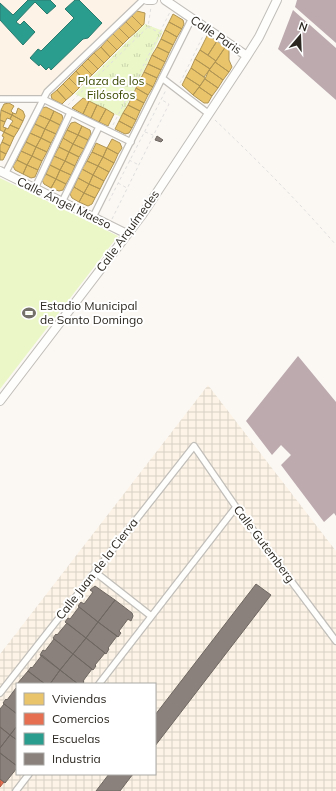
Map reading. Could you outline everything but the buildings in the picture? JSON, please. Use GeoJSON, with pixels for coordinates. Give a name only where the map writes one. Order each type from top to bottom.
{"type":"FeatureCollection","features":[{"type":"Feature","properties":{"kind":"street"},"geometry":{"type":"LineString","coordinates":[[2,172],[46,92],[143,0]]}},
{"type":"Feature","properties":{"kind":"street","name":"Calle Paris"},"geometry":{"type":"LineString","coordinates":[[166,0],[247,56]]}},
{"type":"Feature","properties":{"kind":"street","name":"Calle Arquímedes"},"geometry":{"type":"LineString","coordinates":[[0,400],[142,215],[259,37],[277,0]]}},
{"type":"Feature","properties":{"kind":"street"},"geometry":{"type":"LineString","coordinates":[[93,217],[192,18]]}},
{"type":"Feature","properties":{"kind":"street"},"geometry":{"type":"LineString","coordinates":[[162,78],[209,114]]}},
{"type":"Feature","properties":{"kind":"street"},"geometry":{"type":"LineString","coordinates":[[1,100],[43,99],[130,142]]}},
{"type":"Feature","properties":{"kind":"street"},"geometry":{"type":"LineString","coordinates":[[35,188],[70,113]]}},
{"type":"Feature","properties":{"kind":"street"},"geometry":{"type":"LineString","coordinates":[[62,202],[99,127]]}},
{"type":"Feature","properties":{"kind":"street","name":"Calle Ángel Maeso"},"geometry":{"type":"LineString","coordinates":[[2,172],[127,234]]}},
{"type":"Feature","properties":{"kind":"street","name":"Calle Gutemberg"},"geometry":{"type":"LineString","coordinates":[[194,446],[236,507],[336,640]]}},
{"type":"Feature","properties":{"kind":"street","name":"Calle Juan de la Cierva"},"geometry":{"type":"LineString","coordinates":[[0,693],[194,446]]}},
{"type":"Feature","properties":{"kind":"street"},"geometry":{"type":"LineString","coordinates":[[100,683],[236,507]]}},
{"type":"Feature","properties":{"kind":"street"},"geometry":{"type":"LineString","coordinates":[[95,572],[151,616]]}},
{"type":"Feature","properties":{"kind":"street"},"geometry":{"type":"LineString","coordinates":[[16,791],[28,775]]}},
{"type":"Feature","properties":{"kind":"path"},"geometry":{"type":"LineString","coordinates":[[63,109],[148,27],[152,0]]}},
{"type":"Feature","properties":{"kind":"path"},"geometry":{"type":"LineString","coordinates":[[109,132],[173,5]]}},
{"type":"Feature","properties":{"kind":"path"},"geometry":{"type":"LineString","coordinates":[[148,27],[160,33]]}},
{"type":"Feature","properties":{"kind":"path"},"geometry":{"type":"LineString","coordinates":[[177,90],[207,29]]}},
{"type":"Feature","properties":{"kind":"path"},"geometry":{"type":"LineString","coordinates":[[108,202],[169,84]]}},
{"type":"Feature","properties":{"kind":"path"},"geometry":{"type":"LineString","coordinates":[[109,225],[169,104],[161,100]]}},
{"type":"Feature","properties":{"kind":"path"},"geometry":{"type":"LineString","coordinates":[[209,114],[261,164],[310,215],[336,245]]}},
{"type":"Feature","properties":{"kind":"path"},"geometry":{"type":"LineString","coordinates":[[144,131],[154,136]]}},
{"type":"Feature","properties":{"kind":"path"},"geometry":{"type":"LineString","coordinates":[[130,160],[139,165]]}},
{"type":"Feature","properties":{"kind":"path"},"geometry":{"type":"LineString","coordinates":[[118,183],[128,188]]}},
{"type":"Feature","properties":{"kind":"shaded area"},"geometry":{"type":"Polygon","coordinates":[[[0,0],[143,0],[43,99],[0,100],[0,0]]]}},
{"type":"Feature","properties":{"kind":"shaded area"},"geometry":{"type":"Polygon","coordinates":[[[208,385],[336,551],[336,791],[0,791],[0,654],[208,385]]]}},
{"type":"Feature","properties":{"kind":"green space","name":"Plaza de los Filósofos"},"geometry":{"type":"Polygon","coordinates":[[[145,24],[163,31],[121,117],[75,94],[145,24]]]}},
{"type":"Feature","properties":{"kind":"green space","name":"Estadio Municipal de Santo Domingo"},"geometry":{"type":"Polygon","coordinates":[[[0,178],[118,236],[0,389],[0,178]]]}},
{"type":"Feature","properties":{"kind":"place","name":"Estadio Municipal de Santo Domingo"},"geometry":{"type":"Point","coordinates":[29,313]}}]}
